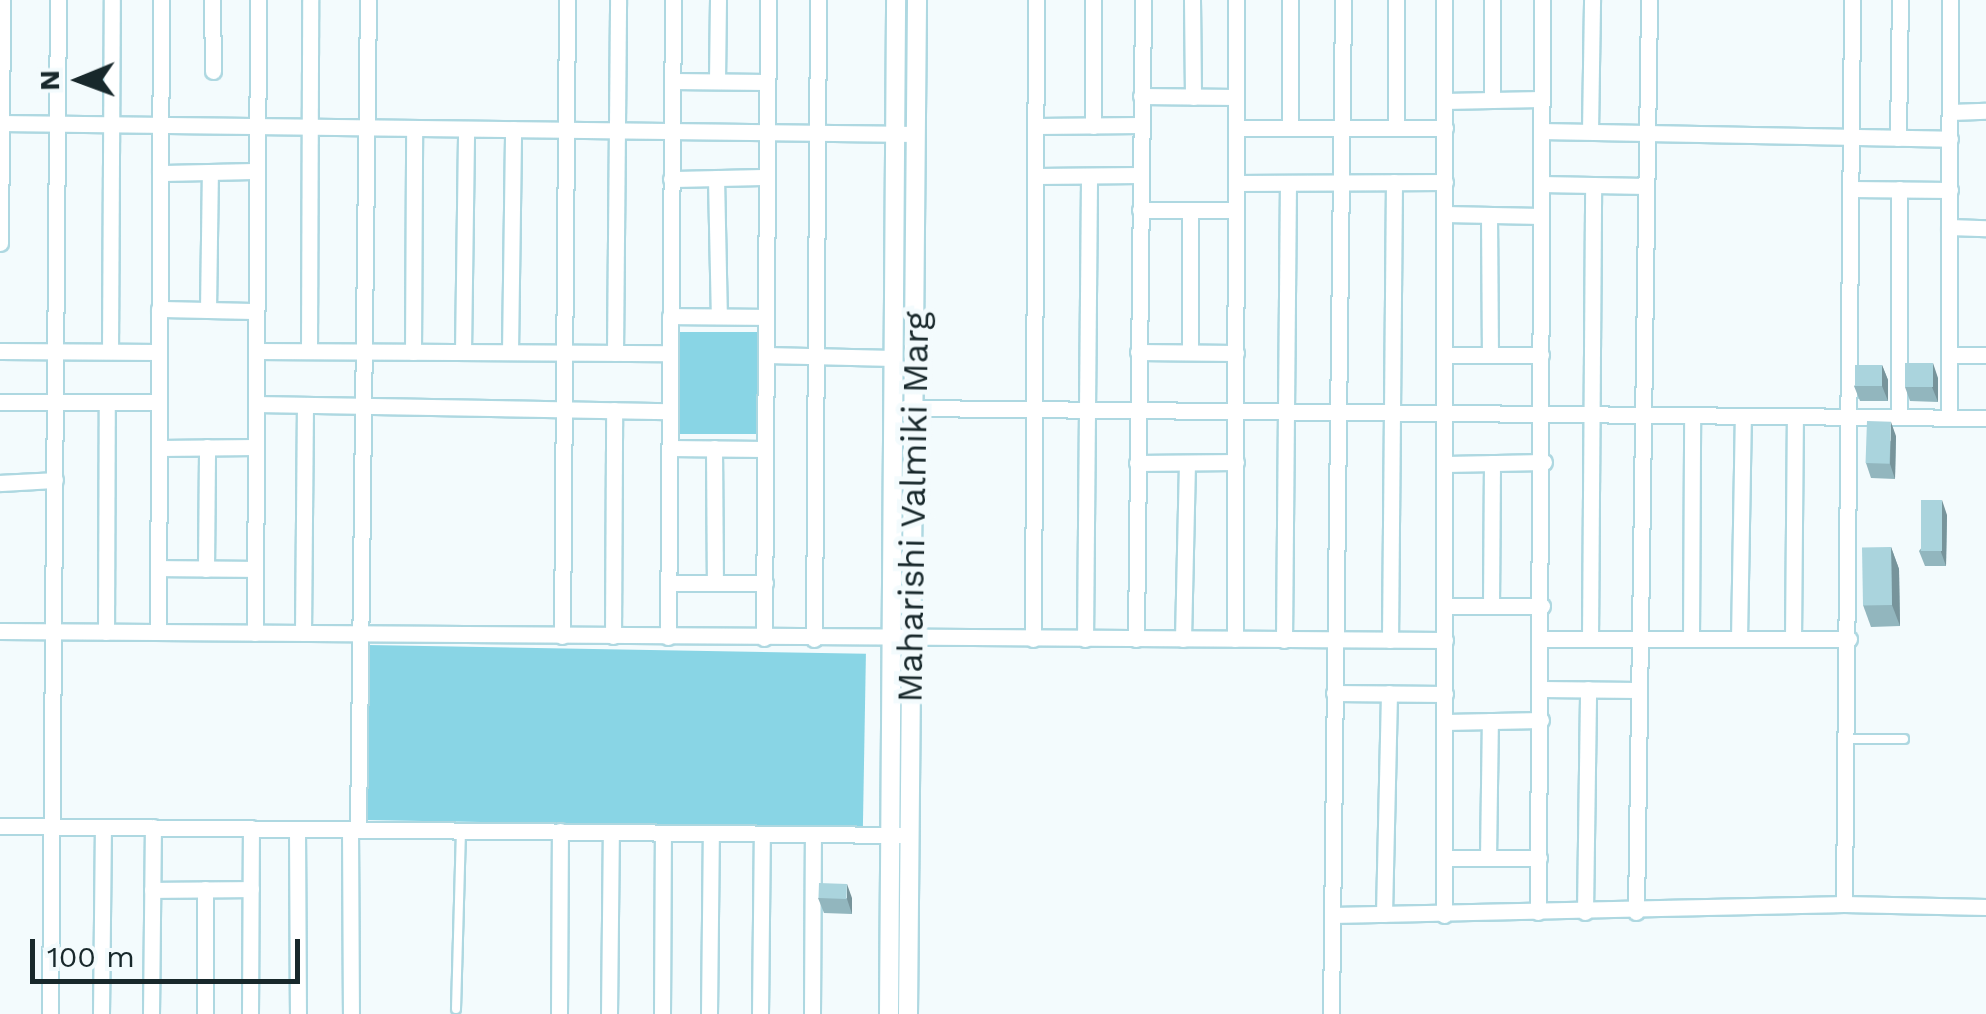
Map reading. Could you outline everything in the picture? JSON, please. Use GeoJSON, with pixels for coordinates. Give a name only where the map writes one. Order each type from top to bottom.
{"type":"FeatureCollection","features":[{"type":"Feature","properties":{"kind":"street"},"geometry":{"type":"LineString","coordinates":[[0,243],[2,0]]}},
{"type":"Feature","properties":{"kind":"street"},"geometry":{"type":"LineString","coordinates":[[50,1014],[58,0]]}},
{"type":"Feature","properties":{"kind":"street"},"geometry":{"type":"LineString","coordinates":[[110,352],[112,0]]}},
{"type":"Feature","properties":{"kind":"street"},"geometry":{"type":"LineString","coordinates":[[158,632],[160,0]]}},
{"type":"Feature","properties":{"kind":"street"},"geometry":{"type":"LineString","coordinates":[[212,0],[213,71]]}},
{"type":"Feature","properties":{"kind":"street"},"geometry":{"type":"LineString","coordinates":[[254,633],[258,0]]}},
{"type":"Feature","properties":{"kind":"street"},"geometry":{"type":"LineString","coordinates":[[309,352],[310,0]]}},
{"type":"Feature","properties":{"kind":"street"},"geometry":{"type":"LineString","coordinates":[[351,1014],[368,0]]}},
{"type":"Feature","properties":{"kind":"street"},"geometry":{"type":"LineString","coordinates":[[562,636],[567,0]]}},
{"type":"Feature","properties":{"kind":"street"},"geometry":{"type":"LineString","coordinates":[[615,353],[618,0]]}},
{"type":"Feature","properties":{"kind":"street"},"geometry":{"type":"LineString","coordinates":[[668,637],[673,0]]}},
{"type":"Feature","properties":{"kind":"street"},"geometry":{"type":"LineString","coordinates":[[718,0],[718,81]]}},
{"type":"Feature","properties":{"kind":"street"},"geometry":{"type":"LineString","coordinates":[[764,638],[768,0]]}},
{"type":"Feature","properties":{"kind":"street"},"geometry":{"type":"LineString","coordinates":[[814,638],[818,0]]}},
{"type":"Feature","properties":{"kind":"street","name":"Maharishi Valmiki Marg"},"geometry":{"type":"LineString","coordinates":[[896,0],[891,638],[908,1014]]}},
{"type":"Feature","properties":{"kind":"street","name":"Maharishi Valmiki Marg"},"geometry":{"type":"LineString","coordinates":[[889,1014],[911,639],[917,0]]}},
{"type":"Feature","properties":{"kind":"street"},"geometry":{"type":"LineString","coordinates":[[1034,639],[1036,0]]}},
{"type":"Feature","properties":{"kind":"street"},"geometry":{"type":"LineString","coordinates":[[1093,0],[1093,126]]}},
{"type":"Feature","properties":{"kind":"street"},"geometry":{"type":"LineString","coordinates":[[1136,639],[1142,0]]}},
{"type":"Feature","properties":{"kind":"street"},"geometry":{"type":"LineString","coordinates":[[1192,0],[1193,96]]}},
{"type":"Feature","properties":{"kind":"street"},"geometry":{"type":"LineString","coordinates":[[1235,640],[1236,0]]}},
{"type":"Feature","properties":{"kind":"street"},"geometry":{"type":"LineString","coordinates":[[1290,0],[1290,128]]}},
{"type":"Feature","properties":{"kind":"street"},"geometry":{"type":"LineString","coordinates":[[1331,1014],[1343,0]]}},
{"type":"Feature","properties":{"kind":"street"},"geometry":{"type":"LineString","coordinates":[[1396,0],[1396,128]]}},
{"type":"Feature","properties":{"kind":"street"},"geometry":{"type":"LineString","coordinates":[[1444,0],[1444,915]]}},
{"type":"Feature","properties":{"kind":"street"},"geometry":{"type":"LineString","coordinates":[[1492,0],[1492,100]]}},
{"type":"Feature","properties":{"kind":"street"},"geometry":{"type":"LineString","coordinates":[[1538,912],[1544,462],[1540,355],[1542,0]]}},
{"type":"Feature","properties":{"kind":"street"},"geometry":{"type":"LineString","coordinates":[[1590,131],[1592,0]]}},
{"type":"Feature","properties":{"kind":"street"},"geometry":{"type":"LineString","coordinates":[[1636,912],[1649,0]]}},
{"type":"Feature","properties":{"kind":"street"},"geometry":{"type":"LineString","coordinates":[[1844,904],[1852,0]]}},
{"type":"Feature","properties":{"kind":"street"},"geometry":{"type":"LineString","coordinates":[[1898,138],[1900,0]]}},
{"type":"Feature","properties":{"kind":"street"},"geometry":{"type":"LineString","coordinates":[[1948,418],[1950,0]]}},
{"type":"Feature","properties":{"kind":"street"},"geometry":{"type":"LineString","coordinates":[[672,81],[766,82]]}},
{"type":"Feature","properties":{"kind":"street"},"geometry":{"type":"LineString","coordinates":[[1142,96],[1236,96]]}},
{"type":"Feature","properties":{"kind":"street"},"geometry":{"type":"LineString","coordinates":[[1444,101],[1542,99]]}},
{"type":"Feature","properties":{"kind":"street"},"geometry":{"type":"LineString","coordinates":[[1950,112],[1986,112]]}},
{"type":"Feature","properties":{"kind":"street"},"geometry":{"type":"LineString","coordinates":[[0,123],[916,134]]}},
{"type":"Feature","properties":{"kind":"street"},"geometry":{"type":"LineString","coordinates":[[1036,126],[1141,126]]}},
{"type":"Feature","properties":{"kind":"street"},"geometry":{"type":"LineString","coordinates":[[414,128],[414,352]]}},
{"type":"Feature","properties":{"kind":"street"},"geometry":{"type":"LineString","coordinates":[[462,352],[466,128]]}},
{"type":"Feature","properties":{"kind":"street"},"geometry":{"type":"LineString","coordinates":[[1236,128],[1445,128]]}},
{"type":"Feature","properties":{"kind":"street"},"geometry":{"type":"LineString","coordinates":[[510,352],[513,129]]}},
{"type":"Feature","properties":{"kind":"street"},"geometry":{"type":"LineString","coordinates":[[1541,131],[1950,139]]}},
{"type":"Feature","properties":{"kind":"street"},"geometry":{"type":"LineString","coordinates":[[160,174],[257,171]]}},
{"type":"Feature","properties":{"kind":"street"},"geometry":{"type":"LineString","coordinates":[[208,310],[210,172]]}},
{"type":"Feature","properties":{"kind":"street"},"geometry":{"type":"LineString","coordinates":[[1036,176],[1140,175]]}},
{"type":"Feature","properties":{"kind":"street"},"geometry":{"type":"LineString","coordinates":[[1085,639],[1089,176]]}},
{"type":"Feature","properties":{"kind":"street"},"geometry":{"type":"LineString","coordinates":[[716,178],[719,316]]}},
{"type":"Feature","properties":{"kind":"street"},"geometry":{"type":"LineString","coordinates":[[671,179],[766,178]]}},
{"type":"Feature","properties":{"kind":"street"},"geometry":{"type":"LineString","coordinates":[[1284,640],[1288,182]]}},
{"type":"Feature","properties":{"kind":"street"},"geometry":{"type":"LineString","coordinates":[[1390,640],[1394,182]]}},
{"type":"Feature","properties":{"kind":"street"},"geometry":{"type":"LineString","coordinates":[[1236,183],[1445,182]]}},
{"type":"Feature","properties":{"kind":"street"},"geometry":{"type":"LineString","coordinates":[[1541,184],[1646,186]]}},
{"type":"Feature","properties":{"kind":"street"},"geometry":{"type":"LineString","coordinates":[[1590,639],[1588,414],[1593,185]]}},
{"type":"Feature","properties":{"kind":"street"},"geometry":{"type":"LineString","coordinates":[[1851,189],[1950,190]]}},
{"type":"Feature","properties":{"kind":"street"},"geometry":{"type":"LineString","coordinates":[[1899,189],[1900,418]]}},
{"type":"Feature","properties":{"kind":"street"},"geometry":{"type":"LineString","coordinates":[[1140,210],[1236,210]]}},
{"type":"Feature","properties":{"kind":"street"},"geometry":{"type":"LineString","coordinates":[[1190,210],[1190,352]]}},
{"type":"Feature","properties":{"kind":"street"},"geometry":{"type":"LineString","coordinates":[[1445,214],[1541,216]]}},
{"type":"Feature","properties":{"kind":"street"},"geometry":{"type":"LineString","coordinates":[[1489,215],[1490,355]]}},
{"type":"Feature","properties":{"kind":"street"},"geometry":{"type":"LineString","coordinates":[[1950,227],[1986,228]]}},
{"type":"Feature","properties":{"kind":"street"},"geometry":{"type":"LineString","coordinates":[[159,310],[256,311]]}},
{"type":"Feature","properties":{"kind":"street"},"geometry":{"type":"LineString","coordinates":[[670,316],[766,316]]}},
{"type":"Feature","properties":{"kind":"street"},"geometry":{"type":"LineString","coordinates":[[0,351],[159,352]]}},
{"type":"Feature","properties":{"kind":"street"},"geometry":{"type":"LineString","coordinates":[[256,351],[670,353]]}},
{"type":"Feature","properties":{"kind":"street"},"geometry":{"type":"LineString","coordinates":[[1138,352],[1236,353]]}},
{"type":"Feature","properties":{"kind":"street"},"geometry":{"type":"LineString","coordinates":[[1446,354],[1540,355]]}},
{"type":"Feature","properties":{"kind":"street"},"geometry":{"type":"LineString","coordinates":[[766,355],[894,358]]}},
{"type":"Feature","properties":{"kind":"street"},"geometry":{"type":"LineString","coordinates":[[1949,355],[1986,355]]}},
{"type":"Feature","properties":{"kind":"street"},"geometry":{"type":"LineString","coordinates":[[0,402],[159,402]]}},
{"type":"Feature","properties":{"kind":"street"},"geometry":{"type":"LineString","coordinates":[[106,632],[107,402]]}},
{"type":"Feature","properties":{"kind":"street"},"geometry":{"type":"LineString","coordinates":[[256,404],[669,411]]}},
{"type":"Feature","properties":{"kind":"street"},"geometry":{"type":"LineString","coordinates":[[304,633],[305,405]]}},
{"type":"Feature","properties":{"kind":"street"},"geometry":{"type":"LineString","coordinates":[[893,408],[1986,418]]}},
{"type":"Feature","properties":{"kind":"street"},"geometry":{"type":"LineString","coordinates":[[613,636],[614,410]]}},
{"type":"Feature","properties":{"kind":"street"},"geometry":{"type":"LineString","coordinates":[[1691,639],[1692,416]]}},
{"type":"Feature","properties":{"kind":"street"},"geometry":{"type":"LineString","coordinates":[[1739,639],[1743,416]]}},
{"type":"Feature","properties":{"kind":"street"},"geometry":{"type":"LineString","coordinates":[[1793,639],[1794,416]]}},
{"type":"Feature","properties":{"kind":"street"},"geometry":{"type":"LineString","coordinates":[[159,448],[256,446]]}},
{"type":"Feature","properties":{"kind":"street"},"geometry":{"type":"LineString","coordinates":[[206,569],[207,447]]}},
{"type":"Feature","properties":{"kind":"street"},"geometry":{"type":"LineString","coordinates":[[669,448],[765,448]]}},
{"type":"Feature","properties":{"kind":"street"},"geometry":{"type":"LineString","coordinates":[[714,448],[714,583]]}},
{"type":"Feature","properties":{"kind":"street"},"geometry":{"type":"LineString","coordinates":[[1183,639],[1187,462]]}},
{"type":"Feature","properties":{"kind":"street"},"geometry":{"type":"LineString","coordinates":[[1137,463],[1236,462]]}},
{"type":"Feature","properties":{"kind":"street"},"geometry":{"type":"LineString","coordinates":[[1446,464],[1544,462]]}},
{"type":"Feature","properties":{"kind":"street"},"geometry":{"type":"LineString","coordinates":[[1491,606],[1492,463]]}},
{"type":"Feature","properties":{"kind":"street"},"geometry":{"type":"LineString","coordinates":[[0,483],[54,480]]}},
{"type":"Feature","properties":{"kind":"street"},"geometry":{"type":"LineString","coordinates":[[158,568],[255,569]]}},
{"type":"Feature","properties":{"kind":"street"},"geometry":{"type":"LineString","coordinates":[[668,583],[764,584]]}},
{"type":"Feature","properties":{"kind":"street"},"geometry":{"type":"LineString","coordinates":[[1445,606],[1542,606]]}},
{"type":"Feature","properties":{"kind":"street"},"geometry":{"type":"LineString","coordinates":[[0,631],[1445,640]]}},
{"type":"Feature","properties":{"kind":"street"},"geometry":{"type":"LineString","coordinates":[[1542,639],[1848,639]]}},
{"type":"Feature","properties":{"kind":"street"},"geometry":{"type":"LineString","coordinates":[[1541,689],[1638,690]]}},
{"type":"Feature","properties":{"kind":"street"},"geometry":{"type":"LineString","coordinates":[[1585,912],[1588,689]]}},
{"type":"Feature","properties":{"kind":"street"},"geometry":{"type":"LineString","coordinates":[[1334,693],[1445,694]]}},
{"type":"Feature","properties":{"kind":"street"},"geometry":{"type":"LineString","coordinates":[[1384,914],[1389,694]]}},
{"type":"Feature","properties":{"kind":"street"},"geometry":{"type":"LineString","coordinates":[[1445,722],[1540,720]]}},
{"type":"Feature","properties":{"kind":"street"},"geometry":{"type":"LineString","coordinates":[[1488,858],[1490,721]]}},
{"type":"Feature","properties":{"kind":"street"},"geometry":{"type":"LineString","coordinates":[[0,826],[900,835]]}},
{"type":"Feature","properties":{"kind":"street"},"geometry":{"type":"LineString","coordinates":[[101,1014],[103,827]]}},
{"type":"Feature","properties":{"kind":"street"},"geometry":{"type":"LineString","coordinates":[[150,1014],[152,827]]}},
{"type":"Feature","properties":{"kind":"street"},"geometry":{"type":"LineString","coordinates":[[250,1014],[252,828]]}},
{"type":"Feature","properties":{"kind":"street"},"geometry":{"type":"LineString","coordinates":[[297,829],[298,1014]]}},
{"type":"Feature","properties":{"kind":"street"},"geometry":{"type":"LineString","coordinates":[[559,1014],[560,832]]}},
{"type":"Feature","properties":{"kind":"street"},"geometry":{"type":"LineString","coordinates":[[609,1014],[611,832]]}},
{"type":"Feature","properties":{"kind":"street"},"geometry":{"type":"LineString","coordinates":[[662,1014],[664,832]]}},
{"type":"Feature","properties":{"kind":"street"},"geometry":{"type":"LineString","coordinates":[[709,1014],[711,833]]}},
{"type":"Feature","properties":{"kind":"street"},"geometry":{"type":"LineString","coordinates":[[760,1014],[762,834]]}},
{"type":"Feature","properties":{"kind":"street"},"geometry":{"type":"LineString","coordinates":[[812,1014],[813,834]]}},
{"type":"Feature","properties":{"kind":"street"},"geometry":{"type":"LineString","coordinates":[[1444,858],[1539,858]]}},
{"type":"Feature","properties":{"kind":"street"},"geometry":{"type":"LineString","coordinates":[[205,1014],[206,889]]}},
{"type":"Feature","properties":{"kind":"street"},"geometry":{"type":"LineString","coordinates":[[152,890],[251,889]]}},
{"type":"Feature","properties":{"kind":"street"},"geometry":{"type":"LineString","coordinates":[[1332,916],[1636,912],[1844,904],[1986,908]]}},
{"type":"Feature","properties":{"kind":"lane"},"geometry":{"type":"LineString","coordinates":[[1847,739],[1904,739]]}},
{"type":"Feature","properties":{"kind":"lane"},"geometry":{"type":"LineString","coordinates":[[456,1009],[461,830]]}},
{"type":"Feature","properties":{"kind":"shaded area"},"geometry":{"type":"Polygon","coordinates":[[[676,332],[760,332],[760,434],[676,434],[676,332]]]}},
{"type":"Feature","properties":{"kind":"shaded area"},"geometry":{"type":"Polygon","coordinates":[[[368,645],[866,654],[863,829],[365,820],[368,645]]]}},
{"type":"Feature","properties":{"kind":"building"},"geometry":{"type":"Polygon","coordinates":[[[1905,363],[1933,363],[1933,387],[1905,387],[1905,363]]]}},
{"type":"Feature","properties":{"kind":"building"},"geometry":{"type":"Polygon","coordinates":[[[1855,365],[1882,365],[1882,386],[1855,386],[1855,365]]]}},
{"type":"Feature","properties":{"kind":"building"},"geometry":{"type":"Polygon","coordinates":[[[1867,421],[1891,422],[1890,464],[1866,463],[1867,421]]]}},
{"type":"Feature","properties":{"kind":"building"},"geometry":{"type":"Polygon","coordinates":[[[1921,500],[1942,500],[1942,551],[1921,551],[1921,500]]]}},
{"type":"Feature","properties":{"kind":"building"},"geometry":{"type":"Polygon","coordinates":[[[1891,547],[1892,605],[1863,605],[1862,548],[1891,547]]]}},
{"type":"Feature","properties":{"kind":"building"},"geometry":{"type":"Polygon","coordinates":[[[819,883],[847,884],[846,899],[818,898],[819,883]]]}}]}
